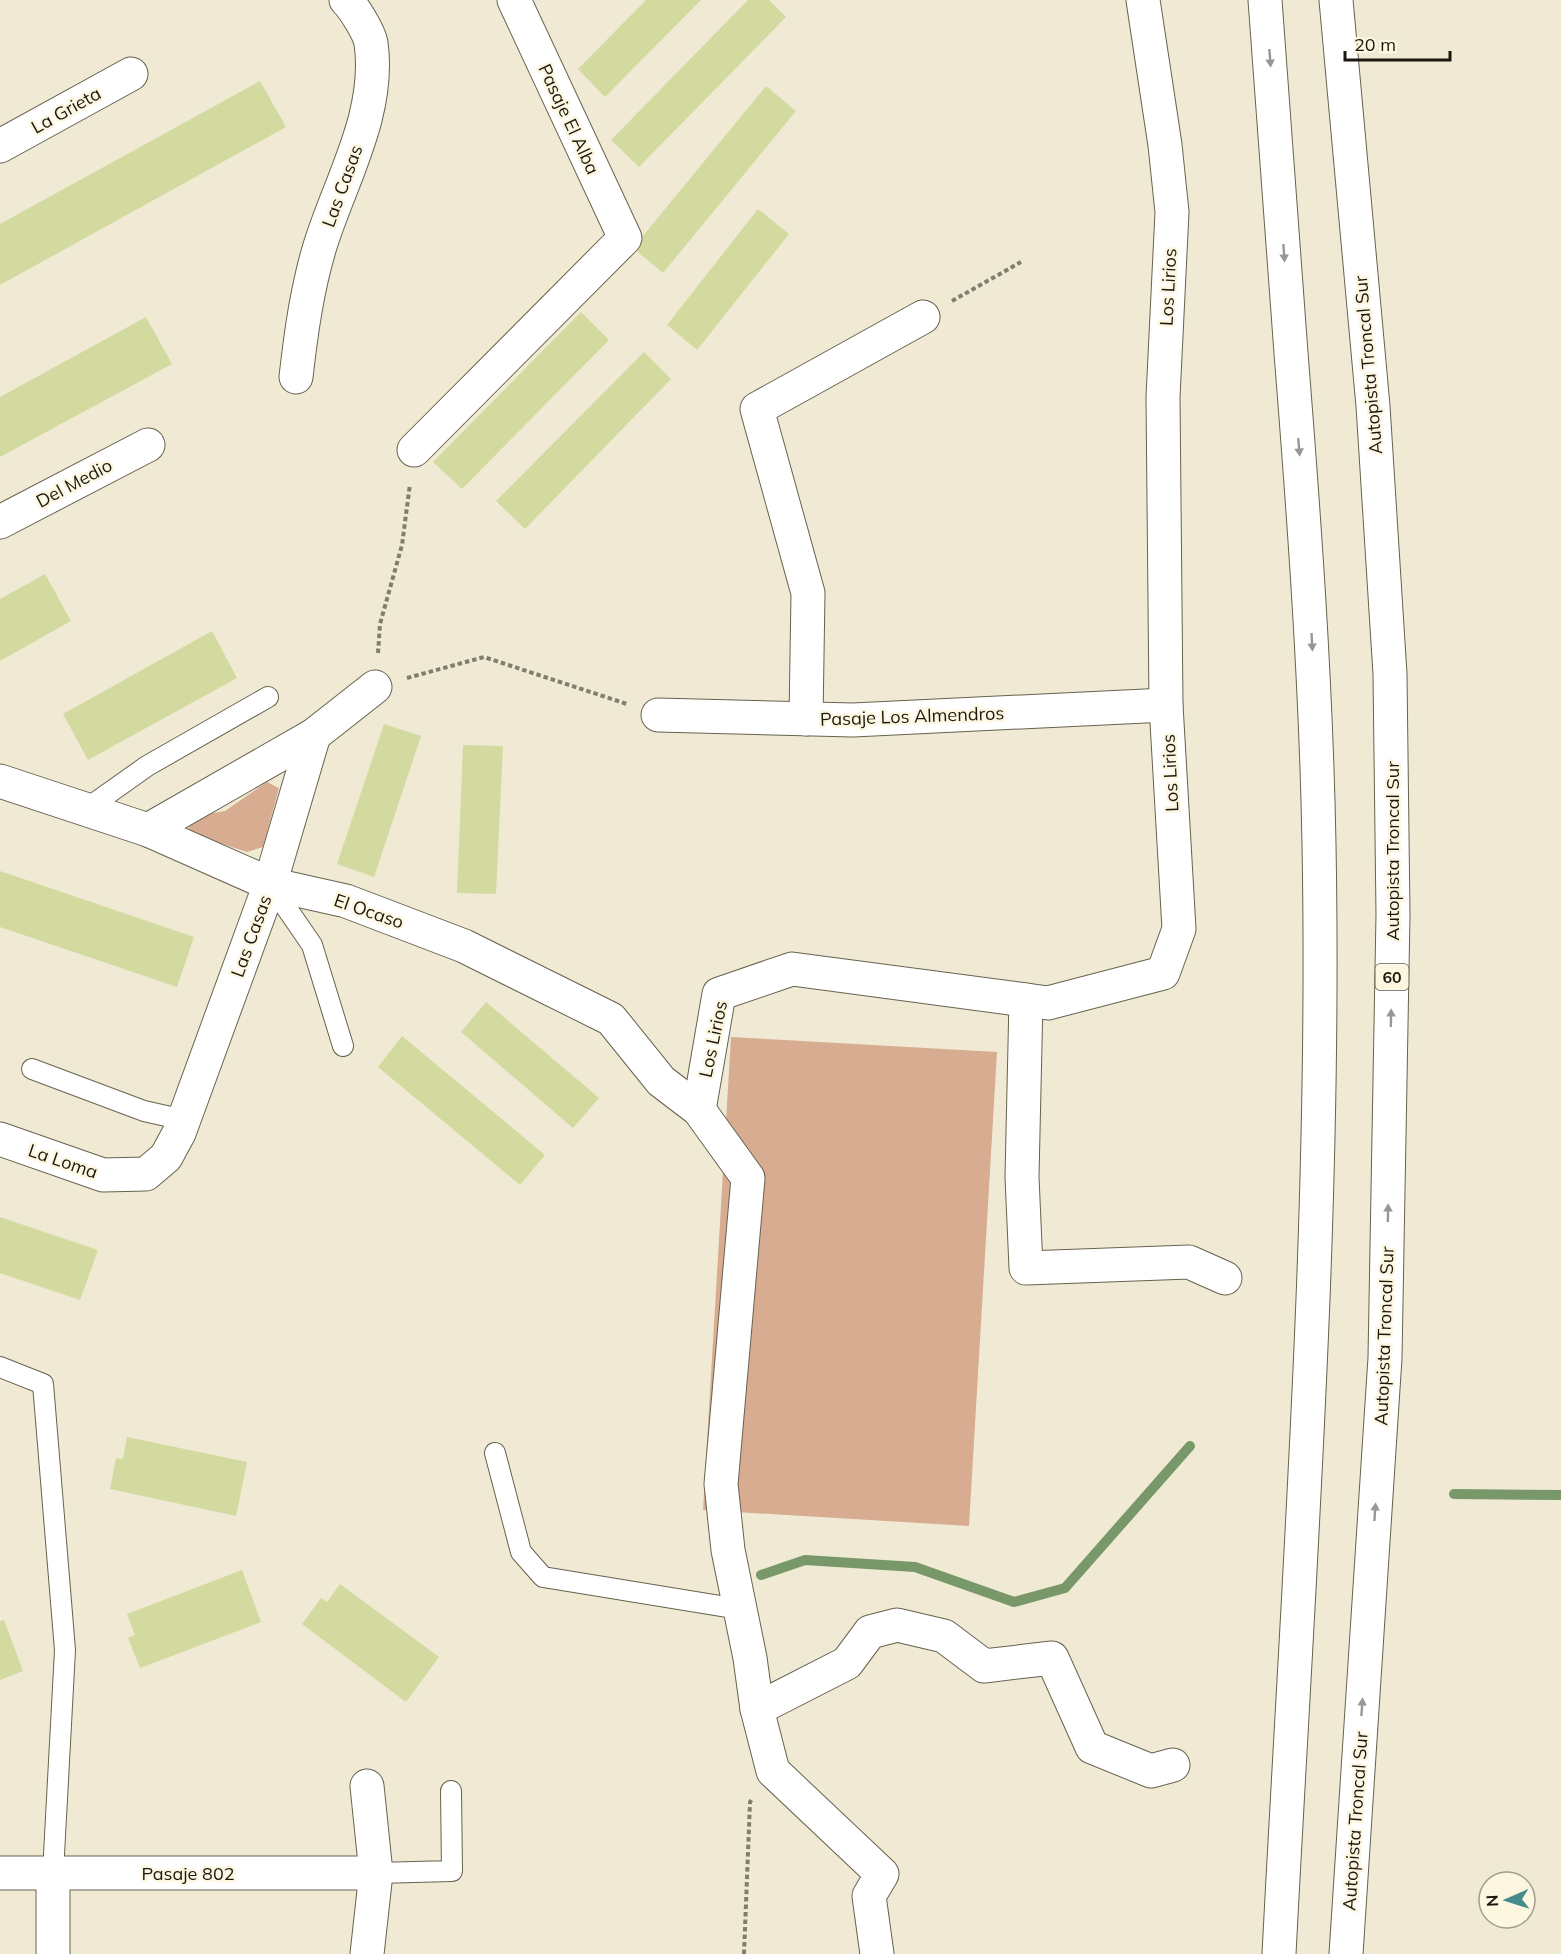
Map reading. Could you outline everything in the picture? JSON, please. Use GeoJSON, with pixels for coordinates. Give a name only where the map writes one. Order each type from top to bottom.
{"type":"FeatureCollection","features":[{"type":"Feature","properties":{"kind":"main road","name":"Las Casas"},"geometry":{"type":"LineString","coordinates":[[296,377],[302,323],[320,248],[357,144],[373,87],[371,41],[352,6],[346,0]]}},
{"type":"Feature","properties":{"kind":"main road","name":"Pasaje El Alba"},"geometry":{"type":"LineString","coordinates":[[414,450],[625,238],[514,0]]}},
{"type":"Feature","properties":{"kind":"main road","name":"Los Lirios"},"geometry":{"type":"LineString","coordinates":[[699,1110],[719,994],[792,969],[1048,1003],[1163,973],[1179,929],[1166,705],[1162,397],[1172,212],[1165,146],[1143,0]]}},
{"type":"Feature","properties":{"kind":"main road"},"geometry":{"type":"LineString","coordinates":[[1265,0],[1305,529],[1314,678],[1319,853],[1318,1170],[1279,1954]]}},
{"type":"Feature","properties":{"kind":"main road","name":"Autopista Troncal Sur"},"geometry":{"type":"LineString","coordinates":[[1336,0],[1373,406],[1390,674],[1393,914],[1385,1359],[1346,1954]]}},
{"type":"Feature","properties":{"kind":"main road","name":"La Grieta"},"geometry":{"type":"LineString","coordinates":[[0,146],[131,74]]}},
{"type":"Feature","properties":{"kind":"main road"},"geometry":{"type":"LineString","coordinates":[[806,719],[808,593],[757,409],[923,317]]}},
{"type":"Feature","properties":{"kind":"main road","name":"Del Medio"},"geometry":{"type":"LineString","coordinates":[[0,522],[148,445]]}},
{"type":"Feature","properties":{"kind":"main road"},"geometry":{"type":"LineString","coordinates":[[148,830],[314,735],[375,687]]}},
{"type":"Feature","properties":{"kind":"main road","name":"Pasaje Los Almendros"},"geometry":{"type":"LineString","coordinates":[[658,715],[853,720],[1166,705]]}},
{"type":"Feature","properties":{"kind":"main road","name":"Las Casas"},"geometry":{"type":"LineString","coordinates":[[182,1127],[270,884],[314,735]]}},
{"type":"Feature","properties":{"kind":"main road","name":"El Ocaso"},"geometry":{"type":"LineString","coordinates":[[0,781],[148,830],[270,884],[346,902],[464,945],[610,1019],[661,1081],[699,1110],[748,1178],[722,1484],[728,1550],[750,1658],[757,1709],[773,1770]]}},
{"type":"Feature","properties":{"kind":"main road"},"geometry":{"type":"LineString","coordinates":[[1026,1000],[1022,1178],[1026,1268],[1189,1262],[1225,1278]]}},
{"type":"Feature","properties":{"kind":"main road","name":"La Loma"},"geometry":{"type":"LineString","coordinates":[[0,1140],[103,1175],[146,1174],[166,1157],[182,1127]]}},
{"type":"Feature","properties":{"kind":"main road"},"geometry":{"type":"LineString","coordinates":[[757,1709],[847,1663],[870,1632],[897,1624],[944,1636],[984,1666],[1052,1658],[1092,1747],[1151,1771],[1173,1765]]}},
{"type":"Feature","properties":{"kind":"main road"},"geometry":{"type":"LineString","coordinates":[[773,1770],[882,1874],[869,1896],[877,1954]]}},
{"type":"Feature","properties":{"kind":"main road"},"geometry":{"type":"LineString","coordinates":[[367,1786],[376,1873],[367,1954]]}},
{"type":"Feature","properties":{"kind":"main road","name":"Pasaje 802"},"geometry":{"type":"LineString","coordinates":[[0,1872],[376,1873]]}},
{"type":"Feature","properties":{"kind":"main road"},"geometry":{"type":"LineString","coordinates":[[52,1954],[53,1873]]}},
{"type":"Feature","properties":{"kind":"lane"},"geometry":{"type":"LineString","coordinates":[[84,810],[147,766],[268,697]]}},
{"type":"Feature","properties":{"kind":"lane"},"geometry":{"type":"LineString","coordinates":[[270,884],[312,945],[343,1046]]}},
{"type":"Feature","properties":{"kind":"lane"},"geometry":{"type":"LineString","coordinates":[[32,1069],[182,1127]]}},
{"type":"Feature","properties":{"kind":"lane"},"geometry":{"type":"LineString","coordinates":[[0,1367],[43,1383],[65,1650],[53,1873]]}},
{"type":"Feature","properties":{"kind":"lane"},"geometry":{"type":"LineString","coordinates":[[495,1454],[521,1552],[543,1576],[739,1609]]}},
{"type":"Feature","properties":{"kind":"lane"},"geometry":{"type":"LineString","coordinates":[[376,1873],[452,1871],[451,1791]]}},
{"type":"Feature","properties":{"kind":"path"},"geometry":{"type":"LineString","coordinates":[[923,317],[1022,262]]}},
{"type":"Feature","properties":{"kind":"path"},"geometry":{"type":"LineString","coordinates":[[414,450],[402,545],[380,624],[375,687],[484,657],[658,715]]}},
{"type":"Feature","properties":{"kind":"path"},"geometry":{"type":"LineString","coordinates":[[744,1954],[750,1802],[773,1770]]}},
{"type":"Feature","properties":{"kind":"shaded area"},"geometry":{"type":"Polygon","coordinates":[[[267,782],[279,788],[263,847],[247,852],[188,833],[191,817],[225,811],[267,782]]]}},
{"type":"Feature","properties":{"kind":"shaded area"},"geometry":{"type":"Polygon","coordinates":[[[731,1037],[997,1052],[969,1526],[703,1510],[731,1037]]]}},
{"type":"Feature","properties":{"kind":"building"},"geometry":{"type":"Polygon","coordinates":[[[646,0],[701,0],[605,97],[578,69],[646,0]]]}},
{"type":"Feature","properties":{"kind":"building"},"geometry":{"type":"Polygon","coordinates":[[[748,0],[769,0],[786,17],[639,167],[611,140],[748,0]]]}},
{"type":"Feature","properties":{"kind":"building"},"geometry":{"type":"Polygon","coordinates":[[[260,81],[286,127],[0,285],[0,224],[260,81]]]}},
{"type":"Feature","properties":{"kind":"building"},"geometry":{"type":"Polygon","coordinates":[[[766,86],[796,111],[663,273],[633,248],[766,86]]]}},
{"type":"Feature","properties":{"kind":"building"},"geometry":{"type":"Polygon","coordinates":[[[758,209],[789,234],[697,350],[667,325],[758,209]]]}},
{"type":"Feature","properties":{"kind":"building"},"geometry":{"type":"Polygon","coordinates":[[[581,312],[609,340],[462,489],[433,462],[581,312]]]}},
{"type":"Feature","properties":{"kind":"building"},"geometry":{"type":"Polygon","coordinates":[[[146,317],[172,364],[0,457],[0,397],[146,317]]]}},
{"type":"Feature","properties":{"kind":"building"},"geometry":{"type":"Polygon","coordinates":[[[644,352],[671,379],[525,529],[496,501],[644,352]]]}},
{"type":"Feature","properties":{"kind":"building"},"geometry":{"type":"Polygon","coordinates":[[[45,574],[71,621],[0,661],[0,599],[45,574]]]}},
{"type":"Feature","properties":{"kind":"building"},"geometry":{"type":"Polygon","coordinates":[[[212,631],[237,678],[88,760],[63,714],[212,631]]]}},
{"type":"Feature","properties":{"kind":"building"},"geometry":{"type":"Polygon","coordinates":[[[384,724],[421,736],[374,877],[337,864],[384,724]]]}},
{"type":"Feature","properties":{"kind":"building"},"geometry":{"type":"Polygon","coordinates":[[[463,745],[503,746],[496,894],[457,893],[463,745]]]}},
{"type":"Feature","properties":{"kind":"building"},"geometry":{"type":"Polygon","coordinates":[[[0,871],[194,937],[177,987],[0,927],[0,871]]]}},
{"type":"Feature","properties":{"kind":"building"},"geometry":{"type":"Polygon","coordinates":[[[486,1002],[599,1098],[573,1128],[461,1032],[486,1002]]]}},
{"type":"Feature","properties":{"kind":"building"},"geometry":{"type":"Polygon","coordinates":[[[402,1036],[545,1155],[520,1185],[378,1067],[402,1036]]]}},
{"type":"Feature","properties":{"kind":"building"},"geometry":{"type":"Polygon","coordinates":[[[0,1217],[98,1250],[80,1300],[0,1273],[0,1217]]]}},
{"type":"Feature","properties":{"kind":"building"},"geometry":{"type":"Polygon","coordinates":[[[127,1437],[247,1462],[236,1516],[110,1489],[116,1458],[123,1459],[127,1437]]]}},
{"type":"Feature","properties":{"kind":"building"},"geometry":{"type":"Polygon","coordinates":[[[242,1570],[261,1622],[140,1668],[128,1638],[135,1635],[127,1614],[242,1570]]]}},
{"type":"Feature","properties":{"kind":"building"},"geometry":{"type":"Polygon","coordinates":[[[340,1584],[439,1657],[406,1702],[302,1624],[321,1598],[327,1602],[340,1584]]]}},
{"type":"Feature","properties":{"kind":"building"},"geometry":{"type":"Polygon","coordinates":[[[4,1620],[23,1671],[0,1680],[0,1621],[4,1620]]]}},
{"type":"Feature","properties":{"kind":"waterway"},"geometry":{"type":"LineString","coordinates":[[761,1575],[805,1560],[915,1567],[1014,1602],[1065,1588],[1190,1446]]}},
{"type":"Feature","properties":{"kind":"waterway"},"geometry":{"type":"LineString","coordinates":[[1454,1494],[1561,1495]]}}]}
